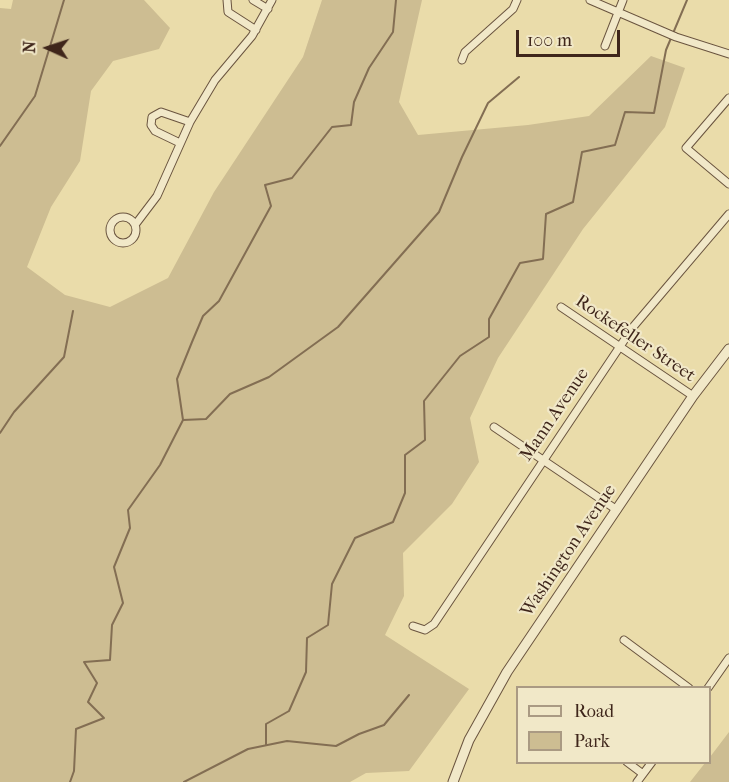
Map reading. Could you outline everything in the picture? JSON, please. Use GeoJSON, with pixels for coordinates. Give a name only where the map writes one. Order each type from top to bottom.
{"type":"FeatureCollection","features":[{"type":"Feature","properties":{"kind":"street"},"geometry":{"type":"LineString","coordinates":[[227,0],[228,12],[256,30]]}},
{"type":"Feature","properties":{"kind":"street"},"geometry":{"type":"LineString","coordinates":[[253,0],[268,9]]}},
{"type":"Feature","properties":{"kind":"street"},"geometry":{"type":"LineString","coordinates":[[135,225],[157,196],[180,142],[214,80],[256,30],[272,0]]}},
{"type":"Feature","properties":{"kind":"street"},"geometry":{"type":"LineString","coordinates":[[462,60],[465,52],[513,9],[517,0]]}},
{"type":"Feature","properties":{"kind":"street"},"geometry":{"type":"LineString","coordinates":[[590,0],[676,37],[729,54]]}},
{"type":"Feature","properties":{"kind":"street"},"geometry":{"type":"LineString","coordinates":[[604,46],[623,0]]}},
{"type":"Feature","properties":{"kind":"street"},"geometry":{"type":"LineString","coordinates":[[729,98],[686,148],[729,184]]}},
{"type":"Feature","properties":{"kind":"street"},"geometry":{"type":"LineString","coordinates":[[180,142],[156,131],[152,125],[152,117],[161,111],[190,122]]}},
{"type":"Feature","properties":{"kind":"street","name":"Mann Avenue"},"geometry":{"type":"LineString","coordinates":[[412,626],[426,630],[434,624],[619,347],[729,214]]}},
{"type":"Feature","properties":{"kind":"street","name":"Rockefeller Street"},"geometry":{"type":"LineString","coordinates":[[561,307],[693,396]]}},
{"type":"Feature","properties":{"kind":"street","name":"Washington Avenue"},"geometry":{"type":"LineString","coordinates":[[453,782],[469,740],[491,699],[693,396],[729,349]]}},
{"type":"Feature","properties":{"kind":"street"},"geometry":{"type":"LineString","coordinates":[[494,427],[617,510]]}},
{"type":"Feature","properties":{"kind":"street"},"geometry":{"type":"LineString","coordinates":[[624,640],[688,686]]}},
{"type":"Feature","properties":{"kind":"street"},"geometry":{"type":"LineString","coordinates":[[709,686],[729,658]]}},
{"type":"Feature","properties":{"kind":"street"},"geometry":{"type":"LineString","coordinates":[[630,764],[643,774]]}},
{"type":"Feature","properties":{"kind":"street"},"geometry":{"type":"LineString","coordinates":[[637,782],[650,764]]}},
{"type":"Feature","properties":{"kind":"green space"},"geometry":{"type":"Polygon","coordinates":[[[13,0],[144,0],[170,28],[159,49],[113,61],[91,91],[80,161],[51,207],[27,267],[65,295],[110,307],[168,278],[214,192],[303,57],[322,0],[422,0],[399,102],[418,135],[528,125],[589,116],[651,56],[685,68],[665,127],[583,229],[498,358],[470,418],[479,462],[452,504],[403,553],[404,596],[385,635],[469,689],[409,771],[366,773],[350,782],[0,782],[0,8],[11,9],[13,0]]]}},
{"type":"Feature","properties":{"kind":"green space"},"geometry":{"type":"Polygon","coordinates":[[[729,732],[729,782],[690,782],[704,764],[711,764],[711,756],[729,732]]]}},
{"type":"Feature","properties":{"kind":"waterway"},"geometry":{"type":"LineString","coordinates":[[0,146],[35,96],[64,0]]}},
{"type":"Feature","properties":{"kind":"waterway"},"geometry":{"type":"LineString","coordinates":[[70,782],[74,771],[76,729],[104,718],[88,702],[97,683],[84,662],[110,660],[112,625],[123,603],[114,567],[130,528],[128,510],[160,465],[183,420],[177,379],[192,342],[203,316],[219,301],[271,206],[265,185],[292,178],[332,127],[351,125],[354,102],[369,68],[393,32],[396,0]]}},
{"type":"Feature","properties":{"kind":"waterway"},"geometry":{"type":"LineString","coordinates":[[266,745],[266,724],[289,711],[306,672],[307,638],[328,625],[332,584],[355,538],[393,522],[405,493],[405,455],[425,440],[424,401],[460,356],[489,337],[489,319],[520,263],[543,259],[546,214],[573,202],[582,152],[615,145],[625,112],[654,113],[666,50],[687,0]]}},
{"type":"Feature","properties":{"kind":"waterway"},"geometry":{"type":"LineString","coordinates":[[183,420],[206,419],[230,394],[269,377],[338,327],[439,212],[488,103],[519,77]]}},
{"type":"Feature","properties":{"kind":"waterway"},"geometry":{"type":"LineString","coordinates":[[0,433],[14,412],[64,357],[73,311]]}},
{"type":"Feature","properties":{"kind":"waterway"},"geometry":{"type":"LineString","coordinates":[[184,782],[248,749],[287,741],[336,746],[384,725],[409,695]]}}]}
